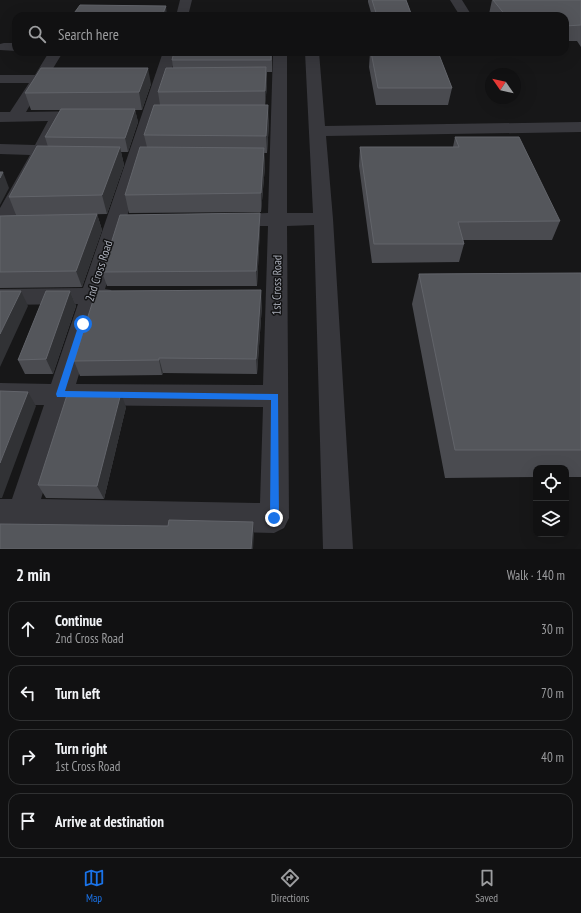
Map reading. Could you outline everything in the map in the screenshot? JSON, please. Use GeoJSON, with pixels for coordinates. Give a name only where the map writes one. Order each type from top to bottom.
{"type":"FeatureCollection","features":[{"type":"Feature","properties":{"kind":"street"},"geometry":{"type":"LineString","coordinates":[[183,12],[186,0]]}},
{"type":"Feature","properties":{"kind":"street"},"geometry":{"type":"LineString","coordinates":[[456,0],[464,12]]}},
{"type":"Feature","properties":{"kind":"street"},"geometry":{"type":"LineString","coordinates":[[8,117],[39,79],[53,56]]}},
{"type":"Feature","properties":{"kind":"street","name":"2nd Cross Road"},"geometry":{"type":"LineString","coordinates":[[11,513],[60,394],[169,56]]}},
{"type":"Feature","properties":{"kind":"street","name":"1st Cross Road"},"geometry":{"type":"LineString","coordinates":[[11,513],[274,518],[278,220],[271,160],[272,78],[279,56]]}},
{"type":"Feature","properties":{"kind":"street"},"geometry":{"type":"LineString","coordinates":[[312,56],[323,219],[338,549]]}},
{"type":"Feature","properties":{"kind":"street"},"geometry":{"type":"LineString","coordinates":[[0,79],[77,79]]}},
{"type":"Feature","properties":{"kind":"street"},"geometry":{"type":"LineString","coordinates":[[8,117],[96,116]]}},
{"type":"Feature","properties":{"kind":"street"},"geometry":{"type":"LineString","coordinates":[[24,222],[1,224],[16,181],[42,155],[58,117]]}},
{"type":"Feature","properties":{"kind":"street"},"geometry":{"type":"LineString","coordinates":[[317,131],[581,127]]}},
{"type":"Feature","properties":{"kind":"street"},"geometry":{"type":"LineString","coordinates":[[0,149],[42,155]]}},
{"type":"Feature","properties":{"kind":"street"},"geometry":{"type":"LineString","coordinates":[[216,220],[323,219]]}},
{"type":"Feature","properties":{"kind":"street"},"geometry":{"type":"LineString","coordinates":[[254,295],[277,294]]}},
{"type":"Feature","properties":{"kind":"street"},"geometry":{"type":"LineString","coordinates":[[0,297],[123,296]]}},
{"type":"Feature","properties":{"kind":"street"},"geometry":{"type":"LineString","coordinates":[[0,394],[275,396]]}},
{"type":"Feature","properties":{"kind":"building"},"geometry":{"type":"Polygon","coordinates":[[[372,0],[406,0],[410,12],[376,12],[372,0]]]}},
{"type":"Feature","properties":{"kind":"building"},"geometry":{"type":"Polygon","coordinates":[[[493,0],[581,0],[581,25],[569,26],[569,12],[503,12],[493,0]]]}},
{"type":"Feature","properties":{"kind":"building"},"geometry":{"type":"Polygon","coordinates":[[[80,5],[166,6],[164,12],[75,12],[80,5]]]}},
{"type":"Feature","properties":{"kind":"building"},"geometry":{"type":"Polygon","coordinates":[[[173,56],[271,56],[271,60],[172,60],[173,56]]]}},
{"type":"Feature","properties":{"kind":"building"},"geometry":{"type":"Polygon","coordinates":[[[372,56],[440,56],[452,88],[378,88],[372,56]]]}},
{"type":"Feature","properties":{"kind":"building"},"geometry":{"type":"Polygon","coordinates":[[[266,67],[265,91],[158,92],[166,68],[266,67]]]}},
{"type":"Feature","properties":{"kind":"building"},"geometry":{"type":"Polygon","coordinates":[[[41,68],[148,68],[139,92],[25,93],[41,68]]]}},
{"type":"Feature","properties":{"kind":"building"},"geometry":{"type":"Polygon","coordinates":[[[154,105],[268,105],[266,136],[144,135],[154,105]]]}},
{"type":"Feature","properties":{"kind":"building"},"geometry":{"type":"Polygon","coordinates":[[[61,109],[135,109],[125,138],[45,137],[61,109]]]}},
{"type":"Feature","properties":{"kind":"building"},"geometry":{"type":"Polygon","coordinates":[[[455,137],[519,137],[560,221],[458,222],[464,244],[374,244],[360,147],[459,147],[455,137]]]}},
{"type":"Feature","properties":{"kind":"building"},"geometry":{"type":"Polygon","coordinates":[[[37,146],[120,147],[102,195],[9,197],[37,146]]]}},
{"type":"Feature","properties":{"kind":"building"},"geometry":{"type":"Polygon","coordinates":[[[140,147],[264,148],[261,193],[125,195],[140,147]]]}},
{"type":"Feature","properties":{"kind":"building"},"geometry":{"type":"Polygon","coordinates":[[[260,213],[256,271],[102,272],[120,215],[260,213]]]}},
{"type":"Feature","properties":{"kind":"building"},"geometry":{"type":"Polygon","coordinates":[[[97,214],[76,271],[0,272],[0,216],[97,214]]]}},
{"type":"Feature","properties":{"kind":"building"},"geometry":{"type":"Polygon","coordinates":[[[581,273],[581,450],[455,450],[419,274],[581,273]]]}},
{"type":"Feature","properties":{"kind":"building"},"geometry":{"type":"Polygon","coordinates":[[[261,290],[256,359],[159,358],[159,360],[74,361],[96,291],[261,290]]]}},
{"type":"Feature","properties":{"kind":"building"},"geometry":{"type":"Polygon","coordinates":[[[0,291],[21,291],[0,334],[0,291]]]}},
{"type":"Feature","properties":{"kind":"building"},"geometry":{"type":"Polygon","coordinates":[[[46,291],[70,291],[46,359],[18,360],[46,291]]]}},
{"type":"Feature","properties":{"kind":"building"},"geometry":{"type":"Polygon","coordinates":[[[0,391],[28,392],[0,463],[0,391]]]}},
{"type":"Feature","properties":{"kind":"building"},"geometry":{"type":"Polygon","coordinates":[[[68,392],[121,393],[97,486],[38,485],[68,392]]]}},
{"type":"Feature","properties":{"kind":"building"},"geometry":{"type":"Polygon","coordinates":[[[169,520],[253,522],[251,549],[0,549],[0,524],[168,526],[169,520]]]}},
{"type":"Feature","properties":{"kind":"route"},"geometry":{"type":"LineString","coordinates":[[83,324],[60,394],[275,396],[274,518]]}}]}
